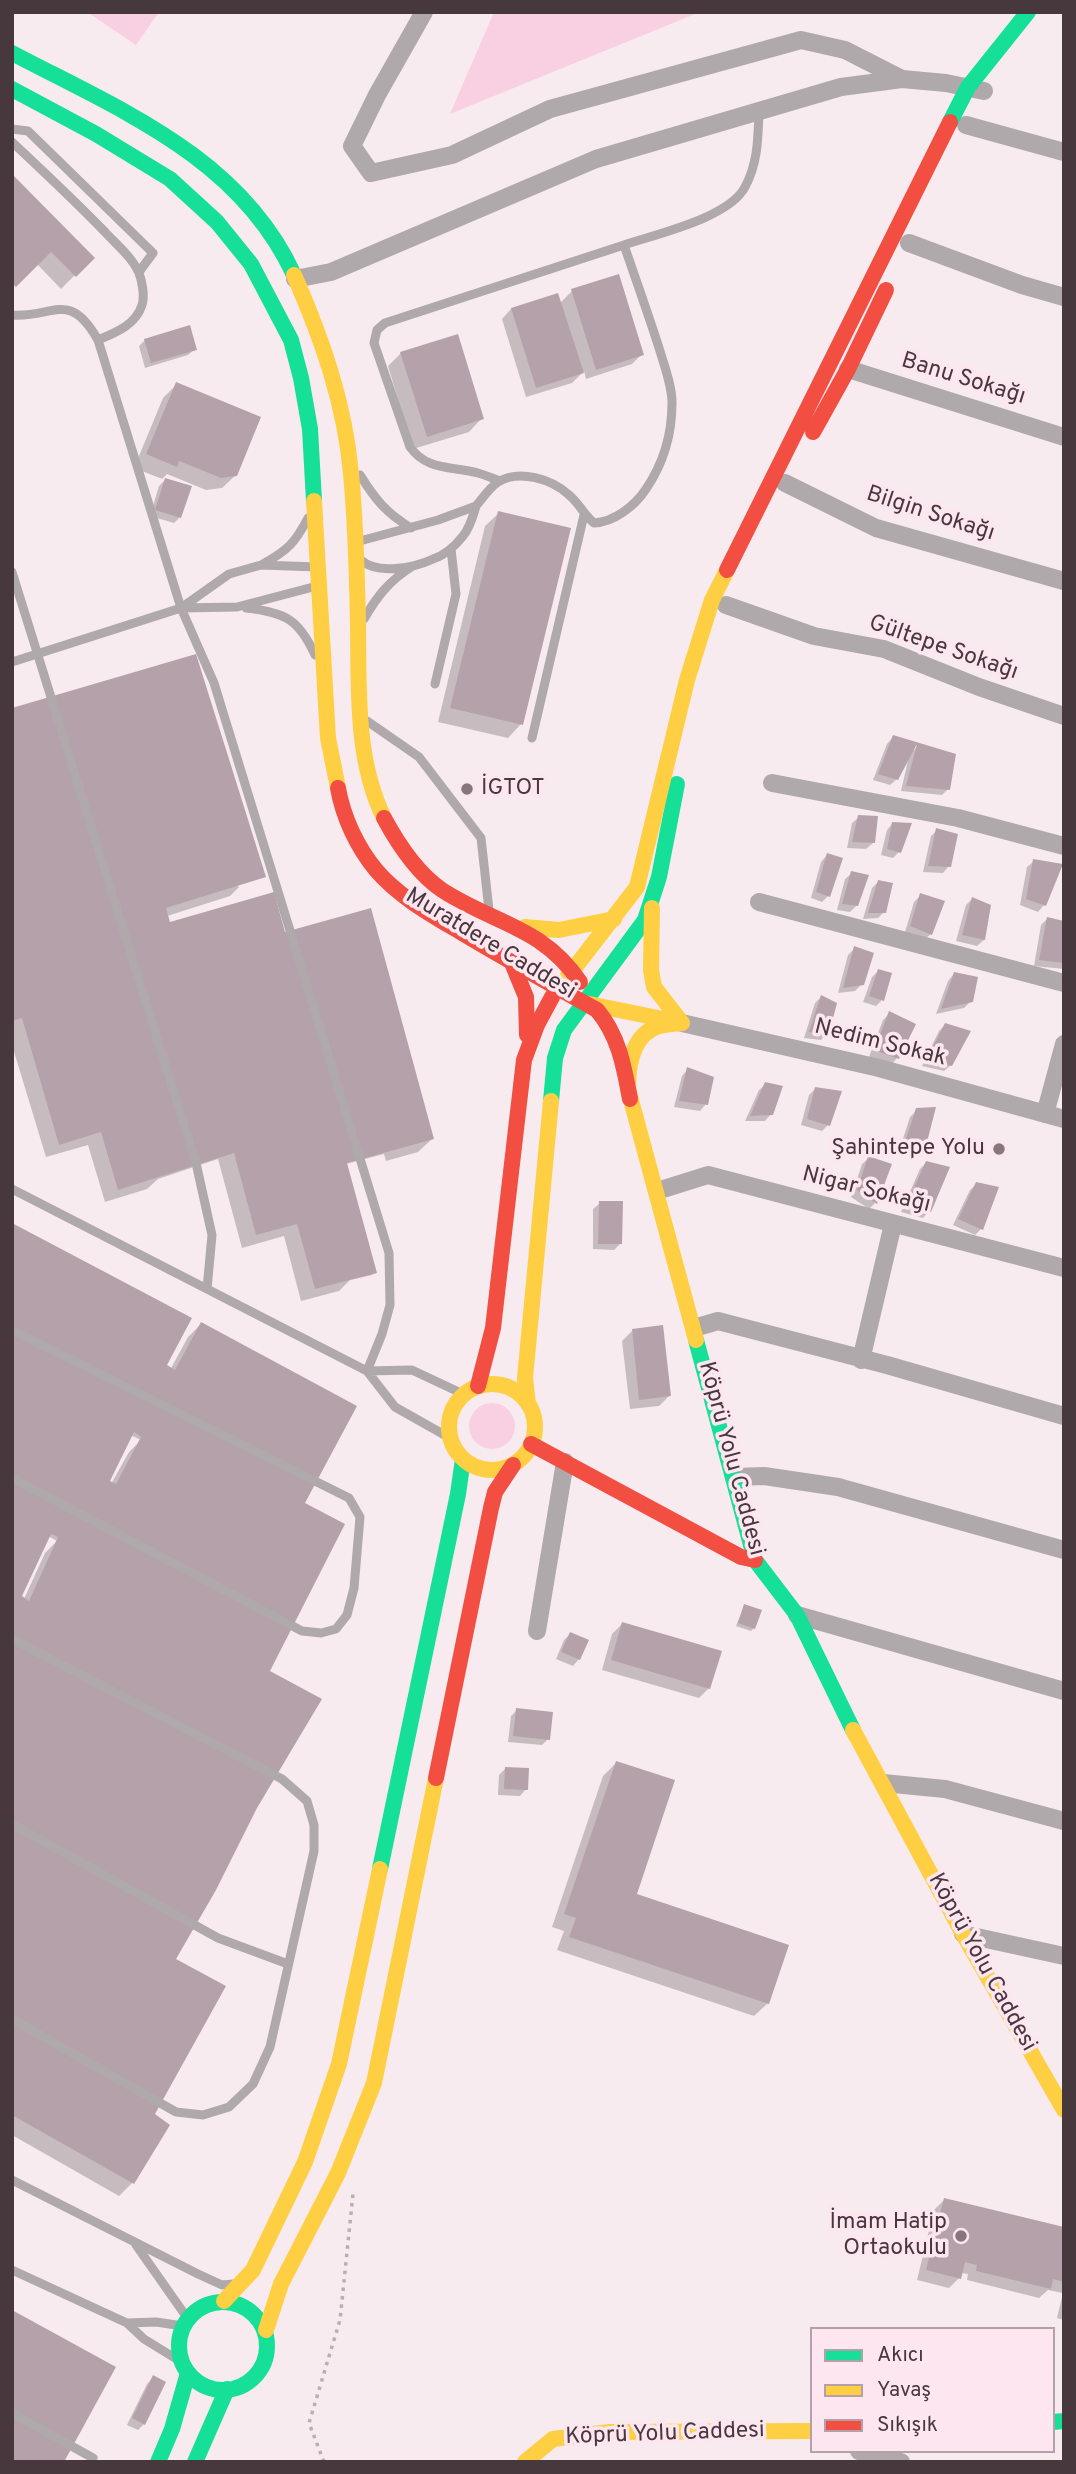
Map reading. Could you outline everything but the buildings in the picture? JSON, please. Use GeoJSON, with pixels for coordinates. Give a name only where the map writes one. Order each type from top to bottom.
{"type":"FeatureCollection","features":[{"type":"Feature","properties":{"kind":"main road"},"geometry":{"type":"LineString","coordinates":[[524,1060],[537,1025],[558,988],[637,887],[687,680],[712,600],[976,89],[1025,16]]}},
{"type":"Feature","properties":{"kind":"main road","name":"Muratdere Caddesi"},"geometry":{"type":"LineString","coordinates":[[12,52],[124,113],[198,158],[245,201],[273,235],[317,329],[338,387],[350,459],[361,717],[368,774],[383,816],[423,872],[441,890],[489,915],[518,925],[539,938],[573,968],[582,985],[585,1003]]}},
{"type":"Feature","properties":{"kind":"main road","name":"Muratdere Caddesi"},"geometry":{"type":"LineString","coordinates":[[12,89],[96,134],[170,179],[216,222],[251,264],[290,340],[301,377],[310,429],[328,738],[341,807],[360,847],[377,871],[414,904],[585,1003]]}},
{"type":"Feature","properties":{"kind":"main road"},"geometry":{"type":"LineString","coordinates":[[955,149],[966,125],[976,89]]}},
{"type":"Feature","properties":{"kind":"main road"},"geometry":{"type":"LineString","coordinates":[[265,2330],[281,2284],[338,2173],[374,2083],[491,1508],[495,1492],[531,1444],[533,1416],[528,1404],[525,1378],[555,1058],[564,1030],[572,1017],[639,929],[659,877],[686,734],[726,605],[785,483],[848,369],[892,277]]}},
{"type":"Feature","properties":{"kind":"main road"},"geometry":{"type":"LineString","coordinates":[[316,504],[354,548]]}},
{"type":"Feature","properties":{"kind":"main road"},"geometry":{"type":"LineString","coordinates":[[319,568],[358,630]]}},
{"type":"Feature","properties":{"kind":"main road"},"geometry":{"type":"LineString","coordinates":[[652,897],[651,970],[654,987],[682,1023]]}},
{"type":"Feature","properties":{"kind":"main road"},"geometry":{"type":"LineString","coordinates":[[518,925],[544,932],[564,931],[614,919]]}},
{"type":"Feature","properties":{"kind":"main road"},"geometry":{"type":"LineString","coordinates":[[478,1386],[493,1328],[529,1006],[524,984],[512,963]]}},
{"type":"Feature","properties":{"kind":"main road"},"geometry":{"type":"LineString","coordinates":[[585,1003],[682,1023]]}},
{"type":"Feature","properties":{"kind":"main road"},"geometry":{"type":"LineString","coordinates":[[585,1003],[597,1010],[610,1027],[619,1046],[630,1099]]}},
{"type":"Feature","properties":{"kind":"main road","name":"Köprü Yolu Caddesi"},"geometry":{"type":"LineString","coordinates":[[682,1023],[657,1026],[644,1036],[632,1052],[628,1064],[630,1099],[755,1560],[797,1615],[963,1934],[1063,2107]]}},
{"type":"Feature","properties":{"kind":"main road"},"geometry":{"type":"LineString","coordinates":[[513,1465],[485,1470],[463,1460],[450,1438],[450,1416],[463,1394],[478,1386],[506,1386],[518,1393],[528,1404]]}},
{"type":"Feature","properties":{"kind":"main road"},"geometry":{"type":"LineString","coordinates":[[531,1444],[741,1557],[755,1560]]}},
{"type":"Feature","properties":{"kind":"main road"},"geometry":{"type":"LineString","coordinates":[[224,2301],[248,2278],[305,2162],[339,2064],[463,1460]]}},
{"type":"Feature","properties":{"kind":"main road"},"geometry":{"type":"LineString","coordinates":[[232,2301],[258,2316],[265,2330],[268,2345],[266,2360],[258,2373],[246,2384],[227,2389],[205,2387],[193,2379],[186,2367],[179,2340],[185,2323],[203,2306],[232,2301]]}},
{"type":"Feature","properties":{"kind":"main road"},"geometry":{"type":"LineString","coordinates":[[158,2462],[172,2429],[186,2367]]}},
{"type":"Feature","properties":{"kind":"main road"},"geometry":{"type":"LineString","coordinates":[[195,2462],[227,2389]]}},
{"type":"Feature","properties":{"kind":"main road","name":"Köprü Yolu Caddesi"},"geometry":{"type":"LineString","coordinates":[[526,2462],[553,2439],[610,2432],[809,2432]]}},
{"type":"Feature","properties":{"kind":"street"},"geometry":{"type":"LineString","coordinates":[[424,12],[377,95],[352,146],[372,173],[453,155],[550,109],[801,40],[845,50],[902,79]]}},
{"type":"Feature","properties":{"kind":"street"},"geometry":{"type":"LineString","coordinates":[[295,279],[331,272],[596,159],[841,87],[902,79],[976,89]]}},
{"type":"Feature","properties":{"kind":"street"},"geometry":{"type":"LineString","coordinates":[[966,125],[1064,152]]}},
{"type":"Feature","properties":{"kind":"street"},"geometry":{"type":"LineString","coordinates":[[909,243],[1022,285],[1064,297]]}},
{"type":"Feature","properties":{"kind":"street","name":"Banu Sokağı"},"geometry":{"type":"LineString","coordinates":[[848,369],[1064,437]]}},
{"type":"Feature","properties":{"kind":"street","name":"Bilgin Sokağı"},"geometry":{"type":"LineString","coordinates":[[785,483],[876,528],[1064,581]]}},
{"type":"Feature","properties":{"kind":"street","name":"Gültepe Sokağı"},"geometry":{"type":"LineString","coordinates":[[726,605],[814,636],[884,649],[979,687],[1064,716]]}},
{"type":"Feature","properties":{"kind":"street"},"geometry":{"type":"LineString","coordinates":[[772,783],[958,818],[1064,846]]}},
{"type":"Feature","properties":{"kind":"street"},"geometry":{"type":"LineString","coordinates":[[760,902],[1064,983]]}},
{"type":"Feature","properties":{"kind":"street","name":"Nedim Sokak"},"geometry":{"type":"LineString","coordinates":[[682,1023],[879,1068],[1064,1119]]}},
{"type":"Feature","properties":{"kind":"street"},"geometry":{"type":"LineString","coordinates":[[1045,1114],[1064,1044]]}},
{"type":"Feature","properties":{"kind":"street","name":"Nigar Sokağı"},"geometry":{"type":"LineString","coordinates":[[657,1191],[708,1175],[1064,1268]]}},
{"type":"Feature","properties":{"kind":"street"},"geometry":{"type":"LineString","coordinates":[[861,1360],[893,1224]]}},
{"type":"Feature","properties":{"kind":"street"},"geometry":{"type":"LineString","coordinates":[[694,1328],[718,1321],[1064,1416]]}},
{"type":"Feature","properties":{"kind":"street"},"geometry":{"type":"LineString","coordinates":[[537,1631],[565,1462]]}},
{"type":"Feature","properties":{"kind":"street"},"geometry":{"type":"LineString","coordinates":[[734,1477],[764,1476],[838,1487],[1064,1550]]}},
{"type":"Feature","properties":{"kind":"street"},"geometry":{"type":"LineString","coordinates":[[797,1615],[1064,1691]]}},
{"type":"Feature","properties":{"kind":"street"},"geometry":{"type":"LineString","coordinates":[[883,1783],[945,1790],[1064,1821]]}},
{"type":"Feature","properties":{"kind":"street"},"geometry":{"type":"LineString","coordinates":[[963,1934],[1064,1956]]}},
{"type":"Feature","properties":{"kind":"street"},"geometry":{"type":"LineString","coordinates":[[864,2453],[900,2462]]}},
{"type":"Feature","properties":{"kind":"lane"},"geometry":{"type":"LineString","coordinates":[[500,481],[477,472],[434,466],[416,456],[410,447],[374,343],[377,330],[385,323],[701,220],[725,207],[744,189],[755,162],[758,112]]}},
{"type":"Feature","properties":{"kind":"lane"},"geometry":{"type":"LineString","coordinates":[[12,128],[28,131],[153,253],[139,272]]}},
{"type":"Feature","properties":{"kind":"lane"},"geometry":{"type":"LineString","coordinates":[[12,142],[77,203],[126,254],[139,272],[142,305],[122,330],[97,340]]}},
{"type":"Feature","properties":{"kind":"lane"},"geometry":{"type":"LineString","coordinates":[[476,506],[354,548],[365,564],[377,569],[435,559],[451,549],[466,534],[476,506],[488,490],[500,481],[517,477],[537,478],[553,483],[570,496],[584,515],[594,523],[606,523],[642,496],[656,474],[671,427],[672,401],[668,376],[624,245]]}},
{"type":"Feature","properties":{"kind":"lane"},"geometry":{"type":"LineString","coordinates":[[12,315],[70,310],[87,322],[97,340],[181,608],[214,683],[389,1252],[390,1305],[367,1371]]}},
{"type":"Feature","properties":{"kind":"lane"},"geometry":{"type":"LineString","coordinates":[[350,459],[379,503],[390,515],[411,528]]}},
{"type":"Feature","properties":{"kind":"lane"},"geometry":{"type":"LineString","coordinates":[[181,608],[229,574],[261,565],[285,552],[295,542],[316,504]]}},
{"type":"Feature","properties":{"kind":"lane"},"geometry":{"type":"LineString","coordinates":[[532,738],[584,515]]}},
{"type":"Feature","properties":{"kind":"lane"},"geometry":{"type":"LineString","coordinates":[[435,684],[456,594],[451,549]]}},
{"type":"Feature","properties":{"kind":"lane"},"geometry":{"type":"LineString","coordinates":[[358,630],[384,588],[398,575],[417,564]]}},
{"type":"Feature","properties":{"kind":"lane"},"geometry":{"type":"LineString","coordinates":[[261,565],[319,568]]}},
{"type":"Feature","properties":{"kind":"lane"},"geometry":{"type":"LineString","coordinates":[[12,572],[195,1163],[212,1236],[208,1289]]}},
{"type":"Feature","properties":{"kind":"lane"},"geometry":{"type":"LineString","coordinates":[[237,607],[320,585]]}},
{"type":"Feature","properties":{"kind":"lane"},"geometry":{"type":"LineString","coordinates":[[12,662],[181,608],[237,607],[270,611],[298,625],[308,639],[325,678]]}},
{"type":"Feature","properties":{"kind":"lane"},"geometry":{"type":"LineString","coordinates":[[361,717],[419,757],[481,838],[489,915]]}},
{"type":"Feature","properties":{"kind":"lane"},"geometry":{"type":"LineString","coordinates":[[12,1189],[367,1371],[395,1408],[450,1438]]}},
{"type":"Feature","properties":{"kind":"lane"},"geometry":{"type":"LineString","coordinates":[[12,1330],[349,1498],[359,1517],[354,1588],[346,1615],[336,1629],[321,1633],[302,1631],[12,1479]]}},
{"type":"Feature","properties":{"kind":"lane"},"geometry":{"type":"LineString","coordinates":[[367,1371],[412,1370],[463,1394]]}},
{"type":"Feature","properties":{"kind":"lane"},"geometry":{"type":"LineString","coordinates":[[12,1639],[282,1779],[307,1801],[314,1825],[314,1851],[270,2047],[253,2084],[229,2107],[203,2115],[176,2112],[12,2020]]}},
{"type":"Feature","properties":{"kind":"lane"},"geometry":{"type":"LineString","coordinates":[[12,1824],[218,1938],[288,1964]]}},
{"type":"Feature","properties":{"kind":"lane"},"geometry":{"type":"LineString","coordinates":[[12,2180],[135,2244],[222,2285],[235,2284],[248,2278]]}},
{"type":"Feature","properties":{"kind":"lane"},"geometry":{"type":"LineString","coordinates":[[135,2244],[185,2323]]}},
{"type":"Feature","properties":{"kind":"lane"},"geometry":{"type":"LineString","coordinates":[[12,2270],[127,2323],[144,2339],[186,2367]]}},
{"type":"Feature","properties":{"kind":"lane"},"geometry":{"type":"LineString","coordinates":[[127,2323],[185,2323]]}},
{"type":"Feature","properties":{"kind":"lane"},"geometry":{"type":"LineString","coordinates":[[12,2413],[93,2458],[91,2462]]}},
{"type":"Feature","properties":{"kind":"path"},"geometry":{"type":"LineString","coordinates":[[324,2462],[310,2423],[340,2320],[354,2193],[338,2173]]}},
{"type":"Feature","properties":{"kind":"shaded area"},"geometry":{"type":"Polygon","coordinates":[[[87,12],[159,12],[136,45],[87,12]]]}},
{"type":"Feature","properties":{"kind":"shaded area"},"geometry":{"type":"Polygon","coordinates":[[[494,12],[700,12],[450,114],[494,12]]]}},
{"type":"Feature","properties":{"kind":"shaded area"},"geometry":{"type":"Polygon","coordinates":[[[492,1403],[509,1409],[515,1426],[509,1443],[492,1449],[475,1443],[469,1426],[475,1409],[492,1403]]]}},
{"type":"Feature","properties":{"kind":"traffic: fast"},"geometry":{"type":"LineString","coordinates":[[950,122],[968,87],[1028,12]]}},
{"type":"Feature","properties":{"kind":"traffic: fast"},"geometry":{"type":"LineString","coordinates":[[12,53],[134,117],[210,168],[242,199],[271,234],[294,275]]}},
{"type":"Feature","properties":{"kind":"traffic: fast"},"geometry":{"type":"LineString","coordinates":[[12,89],[96,134],[170,179],[217,222],[251,264],[291,340],[310,429],[314,501]]}},
{"type":"Feature","properties":{"kind":"traffic: fast"},"geometry":{"type":"LineString","coordinates":[[551,1101],[555,1058],[564,1030],[645,920],[659,877],[677,784]]}},
{"type":"Feature","properties":{"kind":"traffic: fast"},"geometry":{"type":"LineString","coordinates":[[696,1340],[755,1560],[797,1615],[853,1730]]}},
{"type":"Feature","properties":{"kind":"traffic: fast"},"geometry":{"type":"LineString","coordinates":[[380,1869],[463,1459]]}},
{"type":"Feature","properties":{"kind":"traffic: fast"},"geometry":{"type":"LineString","coordinates":[[214,2302],[232,2302],[248,2309],[260,2321],[267,2337],[267,2346],[267,2355],[260,2371],[248,2383],[232,2390],[214,2390],[198,2383],[186,2371],[179,2355],[179,2337],[186,2321],[198,2309],[214,2302]]}},
{"type":"Feature","properties":{"kind":"traffic: fast"},"geometry":{"type":"LineString","coordinates":[[158,2462],[172,2429],[188,2373]]}},
{"type":"Feature","properties":{"kind":"traffic: fast"},"geometry":{"type":"LineString","coordinates":[[195,2462],[227,2389]]}},
{"type":"Feature","properties":{"kind":"traffic: fast"},"geometry":{"type":"LineString","coordinates":[[1055,2422],[1064,2421]]}},
{"type":"Feature","properties":{"kind":"traffic: slow"},"geometry":{"type":"LineString","coordinates":[[294,275],[331,372],[344,422],[355,530],[360,723],[368,772],[384,818]]}},
{"type":"Feature","properties":{"kind":"traffic: slow"},"geometry":{"type":"LineString","coordinates":[[314,501],[328,738],[338,788]]}},
{"type":"Feature","properties":{"kind":"traffic: slow"},"geometry":{"type":"LineString","coordinates":[[552,997],[637,887],[687,680],[712,600],[727,570]]}},
{"type":"Feature","properties":{"kind":"traffic: slow"},"geometry":{"type":"LineString","coordinates":[[652,908],[651,970],[654,987],[682,1023]]}},
{"type":"Feature","properties":{"kind":"traffic: slow"},"geometry":{"type":"LineString","coordinates":[[525,927],[559,930],[614,919]]}},
{"type":"Feature","properties":{"kind":"traffic: slow"},"geometry":{"type":"LineString","coordinates":[[589,1004],[673,1021]]}},
{"type":"Feature","properties":{"kind":"traffic: slow"},"geometry":{"type":"LineString","coordinates":[[682,1023],[659,1026],[650,1030],[637,1043],[629,1071],[628,1089],[696,1340]]}},
{"type":"Feature","properties":{"kind":"traffic: slow"},"geometry":{"type":"LineString","coordinates":[[528,1404],[525,1378],[551,1101]]}},
{"type":"Feature","properties":{"kind":"traffic: slow"},"geometry":{"type":"LineString","coordinates":[[492,1384],[516,1391],[528,1403],[535,1427],[528,1451],[516,1463],[492,1470],[468,1463],[456,1451],[449,1427],[456,1403],[468,1391],[492,1384]]}},
{"type":"Feature","properties":{"kind":"traffic: slow"},"geometry":{"type":"LineString","coordinates":[[853,1730],[963,1934],[1064,2110]]}},
{"type":"Feature","properties":{"kind":"traffic: slow"},"geometry":{"type":"LineString","coordinates":[[266,2330],[281,2284],[338,2173],[374,2083],[436,1778]]}},
{"type":"Feature","properties":{"kind":"traffic: slow"},"geometry":{"type":"LineString","coordinates":[[224,2301],[253,2270],[305,2162],[339,2064],[380,1869]]}},
{"type":"Feature","properties":{"kind":"traffic: slow"},"geometry":{"type":"LineString","coordinates":[[525,2462],[553,2439],[610,2432],[810,2431]]}},
{"type":"Feature","properties":{"kind":"traffic: jam"},"geometry":{"type":"LineString","coordinates":[[727,570],[950,122]]}},
{"type":"Feature","properties":{"kind":"traffic: jam"},"geometry":{"type":"LineString","coordinates":[[813,432],[848,369],[886,290]]}},
{"type":"Feature","properties":{"kind":"traffic: jam"},"geometry":{"type":"LineString","coordinates":[[338,788],[343,810],[357,842],[376,870],[395,889],[439,919],[597,1010],[616,1041],[630,1099]]}},
{"type":"Feature","properties":{"kind":"traffic: jam"},"geometry":{"type":"LineString","coordinates":[[384,818],[409,857],[433,883],[461,901],[533,937],[565,963],[580,982]]}},
{"type":"Feature","properties":{"kind":"traffic: jam"},"geometry":{"type":"LineString","coordinates":[[512,963],[526,997],[527,1035]]}},
{"type":"Feature","properties":{"kind":"traffic: jam"},"geometry":{"type":"LineString","coordinates":[[478,1386],[493,1328],[524,1060],[537,1025],[552,997]]}},
{"type":"Feature","properties":{"kind":"traffic: jam"},"geometry":{"type":"LineString","coordinates":[[531,1444],[741,1557],[755,1560]]}},
{"type":"Feature","properties":{"kind":"traffic: jam"},"geometry":{"type":"LineString","coordinates":[[436,1778],[491,1508],[495,1492],[513,1465]]}},
{"type":"Feature","properties":{"kind":"place","name":"İGTOT"},"geometry":{"type":"Point","coordinates":[467,789]}},
{"type":"Feature","properties":{"kind":"place","name":"Şahintepe Yolu"},"geometry":{"type":"Point","coordinates":[999,1149]}},
{"type":"Feature","properties":{"kind":"place","name":"İmam Hatip Ortaokulu"},"geometry":{"type":"Point","coordinates":[961,2236]}}]}
